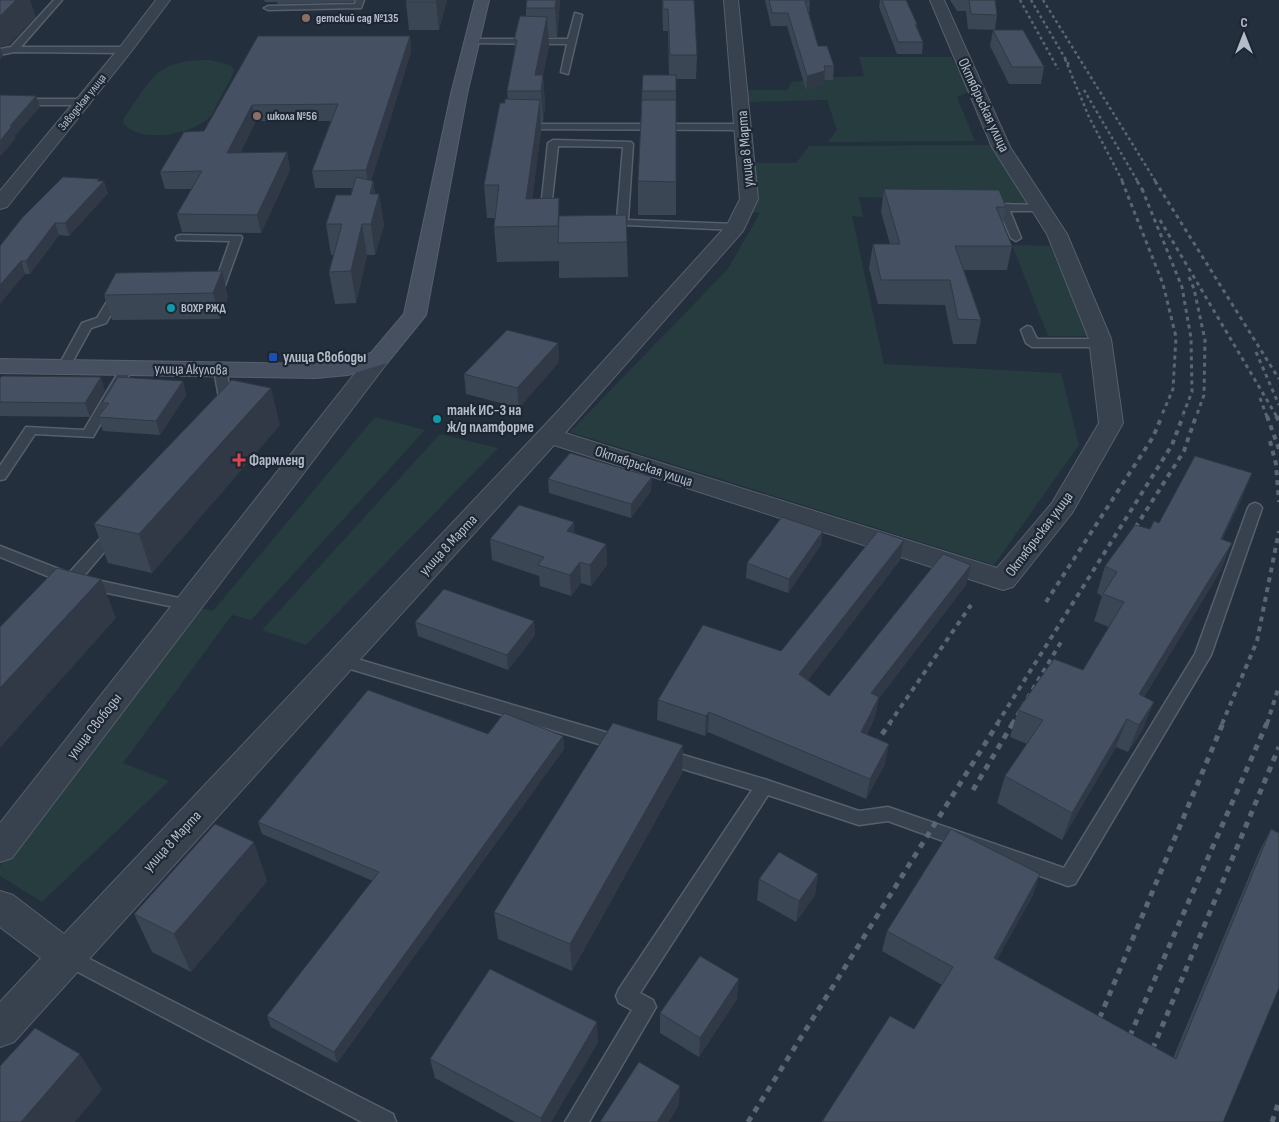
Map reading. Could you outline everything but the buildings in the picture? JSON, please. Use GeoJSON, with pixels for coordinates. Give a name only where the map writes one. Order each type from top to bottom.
{"type":"FeatureCollection","features":[{"type":"Feature","properties":{"kind":"street","name":"Заводская улица"},"geometry":{"type":"LineString","coordinates":[[0,203],[7,186],[83,102],[163,0]]}},
{"type":"Feature","properties":{"kind":"street","name":"улица Свободы"},"geometry":{"type":"LineString","coordinates":[[0,848],[379,358],[415,315],[457,104],[482,0]]}},
{"type":"Feature","properties":{"kind":"street","name":"улица 8 Марта"},"geometry":{"type":"LineString","coordinates":[[0,1029],[549,436],[736,227],[749,199],[731,0]]}},
{"type":"Feature","properties":{"kind":"street","name":"Октябрьская улица"},"geometry":{"type":"LineString","coordinates":[[549,436],[1004,580],[1063,507],[1111,423],[1101,343],[1057,234],[1001,147],[936,0]]}},
{"type":"Feature","properties":{"kind":"street","name":"улица Акулова"},"geometry":{"type":"LineString","coordinates":[[0,366],[316,372],[348,368],[379,358]]}},
{"type":"Feature","properties":{"kind":"street"},"geometry":{"type":"LineString","coordinates":[[0,906],[66,956]]}},
{"type":"Feature","properties":{"kind":"lane"},"geometry":{"type":"LineString","coordinates":[[14,49],[58,0]]}},
{"type":"Feature","properties":{"kind":"lane"},"geometry":{"type":"LineString","coordinates":[[268,8],[358,6],[360,0]]}},
{"type":"Feature","properties":{"kind":"lane"},"geometry":{"type":"LineString","coordinates":[[565,72],[578,14]]}},
{"type":"Feature","properties":{"kind":"lane"},"geometry":{"type":"LineString","coordinates":[[472,41],[572,42]]}},
{"type":"Feature","properties":{"kind":"lane"},"geometry":{"type":"LineString","coordinates":[[0,52],[14,49],[125,50]]}},
{"type":"Feature","properties":{"kind":"lane"},"geometry":{"type":"LineString","coordinates":[[0,102],[83,102]]}},
{"type":"Feature","properties":{"kind":"lane"},"geometry":{"type":"LineString","coordinates":[[514,127],[743,127]]}},
{"type":"Feature","properties":{"kind":"lane"},"geometry":{"type":"LineString","coordinates":[[622,223],[628,127]]}},
{"type":"Feature","properties":{"kind":"lane"},"geometry":{"type":"LineString","coordinates":[[554,219],[544,219],[553,143],[628,144]]}},
{"type":"Feature","properties":{"kind":"lane"},"geometry":{"type":"LineString","coordinates":[[974,207],[1040,208]]}},
{"type":"Feature","properties":{"kind":"lane"},"geometry":{"type":"LineString","coordinates":[[1004,208],[1016,238]]}},
{"type":"Feature","properties":{"kind":"lane"},"geometry":{"type":"LineString","coordinates":[[593,222],[736,227]]}},
{"type":"Feature","properties":{"kind":"lane"},"geometry":{"type":"LineString","coordinates":[[181,238],[237,238],[219,289],[201,290]]}},
{"type":"Feature","properties":{"kind":"lane"},"geometry":{"type":"LineString","coordinates":[[64,367],[86,326],[102,320],[118,292],[128,291]]}},
{"type":"Feature","properties":{"kind":"lane"},"geometry":{"type":"LineString","coordinates":[[1027,330],[1032,343],[1101,343]]}},
{"type":"Feature","properties":{"kind":"lane"},"geometry":{"type":"LineString","coordinates":[[0,476],[31,430],[88,434],[127,368]]}},
{"type":"Feature","properties":{"kind":"lane"},"geometry":{"type":"LineString","coordinates":[[214,418],[226,404],[220,370]]}},
{"type":"Feature","properties":{"kind":"lane"},"geometry":{"type":"LineString","coordinates":[[340,660],[764,786],[859,818],[888,814],[1068,878],[1203,655],[1255,508]]}},
{"type":"Feature","properties":{"kind":"lane"},"geometry":{"type":"LineString","coordinates":[[52,602],[124,521]]}},
{"type":"Feature","properties":{"kind":"lane"},"geometry":{"type":"LineString","coordinates":[[0,551],[72,580],[188,605]]}},
{"type":"Feature","properties":{"kind":"lane"},"geometry":{"type":"LineString","coordinates":[[576,1122],[646,1007],[626,996],[764,786]]}},
{"type":"Feature","properties":{"kind":"lane"},"geometry":{"type":"LineString","coordinates":[[66,956],[385,1122]]}},
{"type":"Feature","properties":{"kind":"green space"},"geometry":{"type":"Polygon","coordinates":[[[859,57],[951,57],[970,91],[957,97],[975,141],[828,142],[837,130],[827,100],[747,102],[745,90],[787,90],[792,82],[864,76],[859,57]]]}},
{"type":"Feature","properties":{"kind":"green space"},"geometry":{"type":"Polygon","coordinates":[[[210,60],[230,65],[235,70],[211,116],[203,122],[193,128],[180,132],[154,135],[142,134],[131,130],[123,123],[124,118],[142,92],[157,74],[177,63],[210,60]]]}},
{"type":"Feature","properties":{"kind":"green space"},"geometry":{"type":"Polygon","coordinates":[[[990,145],[1027,203],[859,197],[863,217],[852,216],[884,364],[1061,373],[1079,445],[994,565],[570,432],[727,270],[760,213],[753,212],[756,163],[796,163],[809,146],[990,145]]]}},
{"type":"Feature","properties":{"kind":"green space"},"geometry":{"type":"Polygon","coordinates":[[[1012,245],[1050,246],[1088,336],[1048,336],[1012,245]]]}},
{"type":"Feature","properties":{"kind":"green space"},"geometry":{"type":"Polygon","coordinates":[[[375,417],[425,430],[251,620],[232,615],[123,763],[169,781],[42,902],[0,876],[0,866],[196,607],[213,611],[375,417]]]}},
{"type":"Feature","properties":{"kind":"green space"},"geometry":{"type":"Polygon","coordinates":[[[440,434],[498,448],[306,645],[262,630],[440,434]]]}},
{"type":"Feature","properties":{"kind":"railway"},"geometry":{"type":"LineString","coordinates":[[1020,0],[1058,69]]}},
{"type":"Feature","properties":{"kind":"railway"},"geometry":{"type":"LineString","coordinates":[[1031,0],[1069,65]]}},
{"type":"Feature","properties":{"kind":"railway"},"geometry":{"type":"LineString","coordinates":[[1043,0],[1156,182]]}},
{"type":"Feature","properties":{"kind":"railway"},"geometry":{"type":"LineString","coordinates":[[1065,59],[1089,117],[1123,182]]}},
{"type":"Feature","properties":{"kind":"railway"},"geometry":{"type":"LineString","coordinates":[[1084,90],[1138,182]]}},
{"type":"Feature","properties":{"kind":"railway"},"geometry":{"type":"LineString","coordinates":[[1122,181],[1163,284],[1176,337],[1173,389],[1161,417]]}},
{"type":"Feature","properties":{"kind":"railway"},"geometry":{"type":"LineString","coordinates":[[1137,181],[1142,189]]}},
{"type":"Feature","properties":{"kind":"railway"},"geometry":{"type":"LineString","coordinates":[[1155,181],[1279,379]]}},
{"type":"Feature","properties":{"kind":"railway"},"geometry":{"type":"LineString","coordinates":[[1142,189],[1145,194]]}},
{"type":"Feature","properties":{"kind":"railway"},"geometry":{"type":"LineString","coordinates":[[1142,189],[1182,287],[1191,338],[1192,392],[1182,417]]}},
{"type":"Feature","properties":{"kind":"railway"},"geometry":{"type":"LineString","coordinates":[[1160,220],[1277,417]]}},
{"type":"Feature","properties":{"kind":"railway"},"geometry":{"type":"LineString","coordinates":[[1189,277],[1194,289],[1205,340],[1204,395],[1196,417]]}},
{"type":"Feature","properties":{"kind":"railway"},"geometry":{"type":"LineString","coordinates":[[1256,352],[1279,405]]}},
{"type":"Feature","properties":{"kind":"railway"},"geometry":{"type":"LineString","coordinates":[[1260,398],[1267,417]]}},
{"type":"Feature","properties":{"kind":"railway"},"geometry":{"type":"LineString","coordinates":[[1046,602],[1153,437],[1162,416]]}},
{"type":"Feature","properties":{"kind":"railway"},"geometry":{"type":"LineString","coordinates":[[997,724],[1172,445],[1183,416]]}},
{"type":"Feature","properties":{"kind":"railway"},"geometry":{"type":"LineString","coordinates":[[1130,536],[1184,451],[1196,416]]}},
{"type":"Feature","properties":{"kind":"railway"},"geometry":{"type":"LineString","coordinates":[[1267,416],[1279,449]]}},
{"type":"Feature","properties":{"kind":"railway"},"geometry":{"type":"LineString","coordinates":[[1276,416],[1279,421]]}},
{"type":"Feature","properties":{"kind":"railway"},"geometry":{"type":"LineString","coordinates":[[1270,441],[1276,464],[1279,502]]}},
{"type":"Feature","properties":{"kind":"railway"},"geometry":{"type":"LineString","coordinates":[[1222,724],[1257,641],[1279,531]]}},
{"type":"Feature","properties":{"kind":"railway"},"geometry":{"type":"LineString","coordinates":[[889,724],[971,605]]}},
{"type":"Feature","properties":{"kind":"railway"},"geometry":{"type":"LineString","coordinates":[[1012,724],[1061,642]]}},
{"type":"Feature","properties":{"kind":"railway"},"geometry":{"type":"LineString","coordinates":[[1267,724],[1279,686]]}},
{"type":"Feature","properties":{"kind":"railway"},"geometry":{"type":"LineString","coordinates":[[875,744],[890,723]]}},
{"type":"Feature","properties":{"kind":"railway"},"geometry":{"type":"LineString","coordinates":[[748,1122],[998,723]]}},
{"type":"Feature","properties":{"kind":"railway"},"geometry":{"type":"LineString","coordinates":[[973,790],[1013,723]]}},
{"type":"Feature","properties":{"kind":"railway"},"geometry":{"type":"LineString","coordinates":[[1095,1029],[1223,723]]}},
{"type":"Feature","properties":{"kind":"railway"},"geometry":{"type":"LineString","coordinates":[[1125,1047],[1267,723]]}},
{"type":"Feature","properties":{"kind":"railway"},"geometry":{"type":"LineString","coordinates":[[1148,1060],[1279,747]]}},
{"type":"Feature","properties":{"kind":"railway"},"geometry":{"type":"LineString","coordinates":[[1272,1122],[1279,1101]]}},
{"type":"Feature","properties":{"kind":"place","name":"детский сад №135"},"geometry":{"type":"Point","coordinates":[306,18]}},
{"type":"Feature","properties":{"kind":"place","name":"школа №56"},"geometry":{"type":"Point","coordinates":[257,116]}},
{"type":"Feature","properties":{"kind":"place","name":"ВОХР РЖД"},"geometry":{"type":"Point","coordinates":[171,308]}},
{"type":"Feature","properties":{"kind":"place","name":"улица Свободы"},"geometry":{"type":"Point","coordinates":[273,357]}},
{"type":"Feature","properties":{"kind":"place","name":"танк ИС-3 на ж/д платформе"},"geometry":{"type":"Point","coordinates":[437,419]}},
{"type":"Feature","properties":{"kind":"place","name":"Фармленд"},"geometry":{"type":"Point","coordinates":[239,460]}}]}
